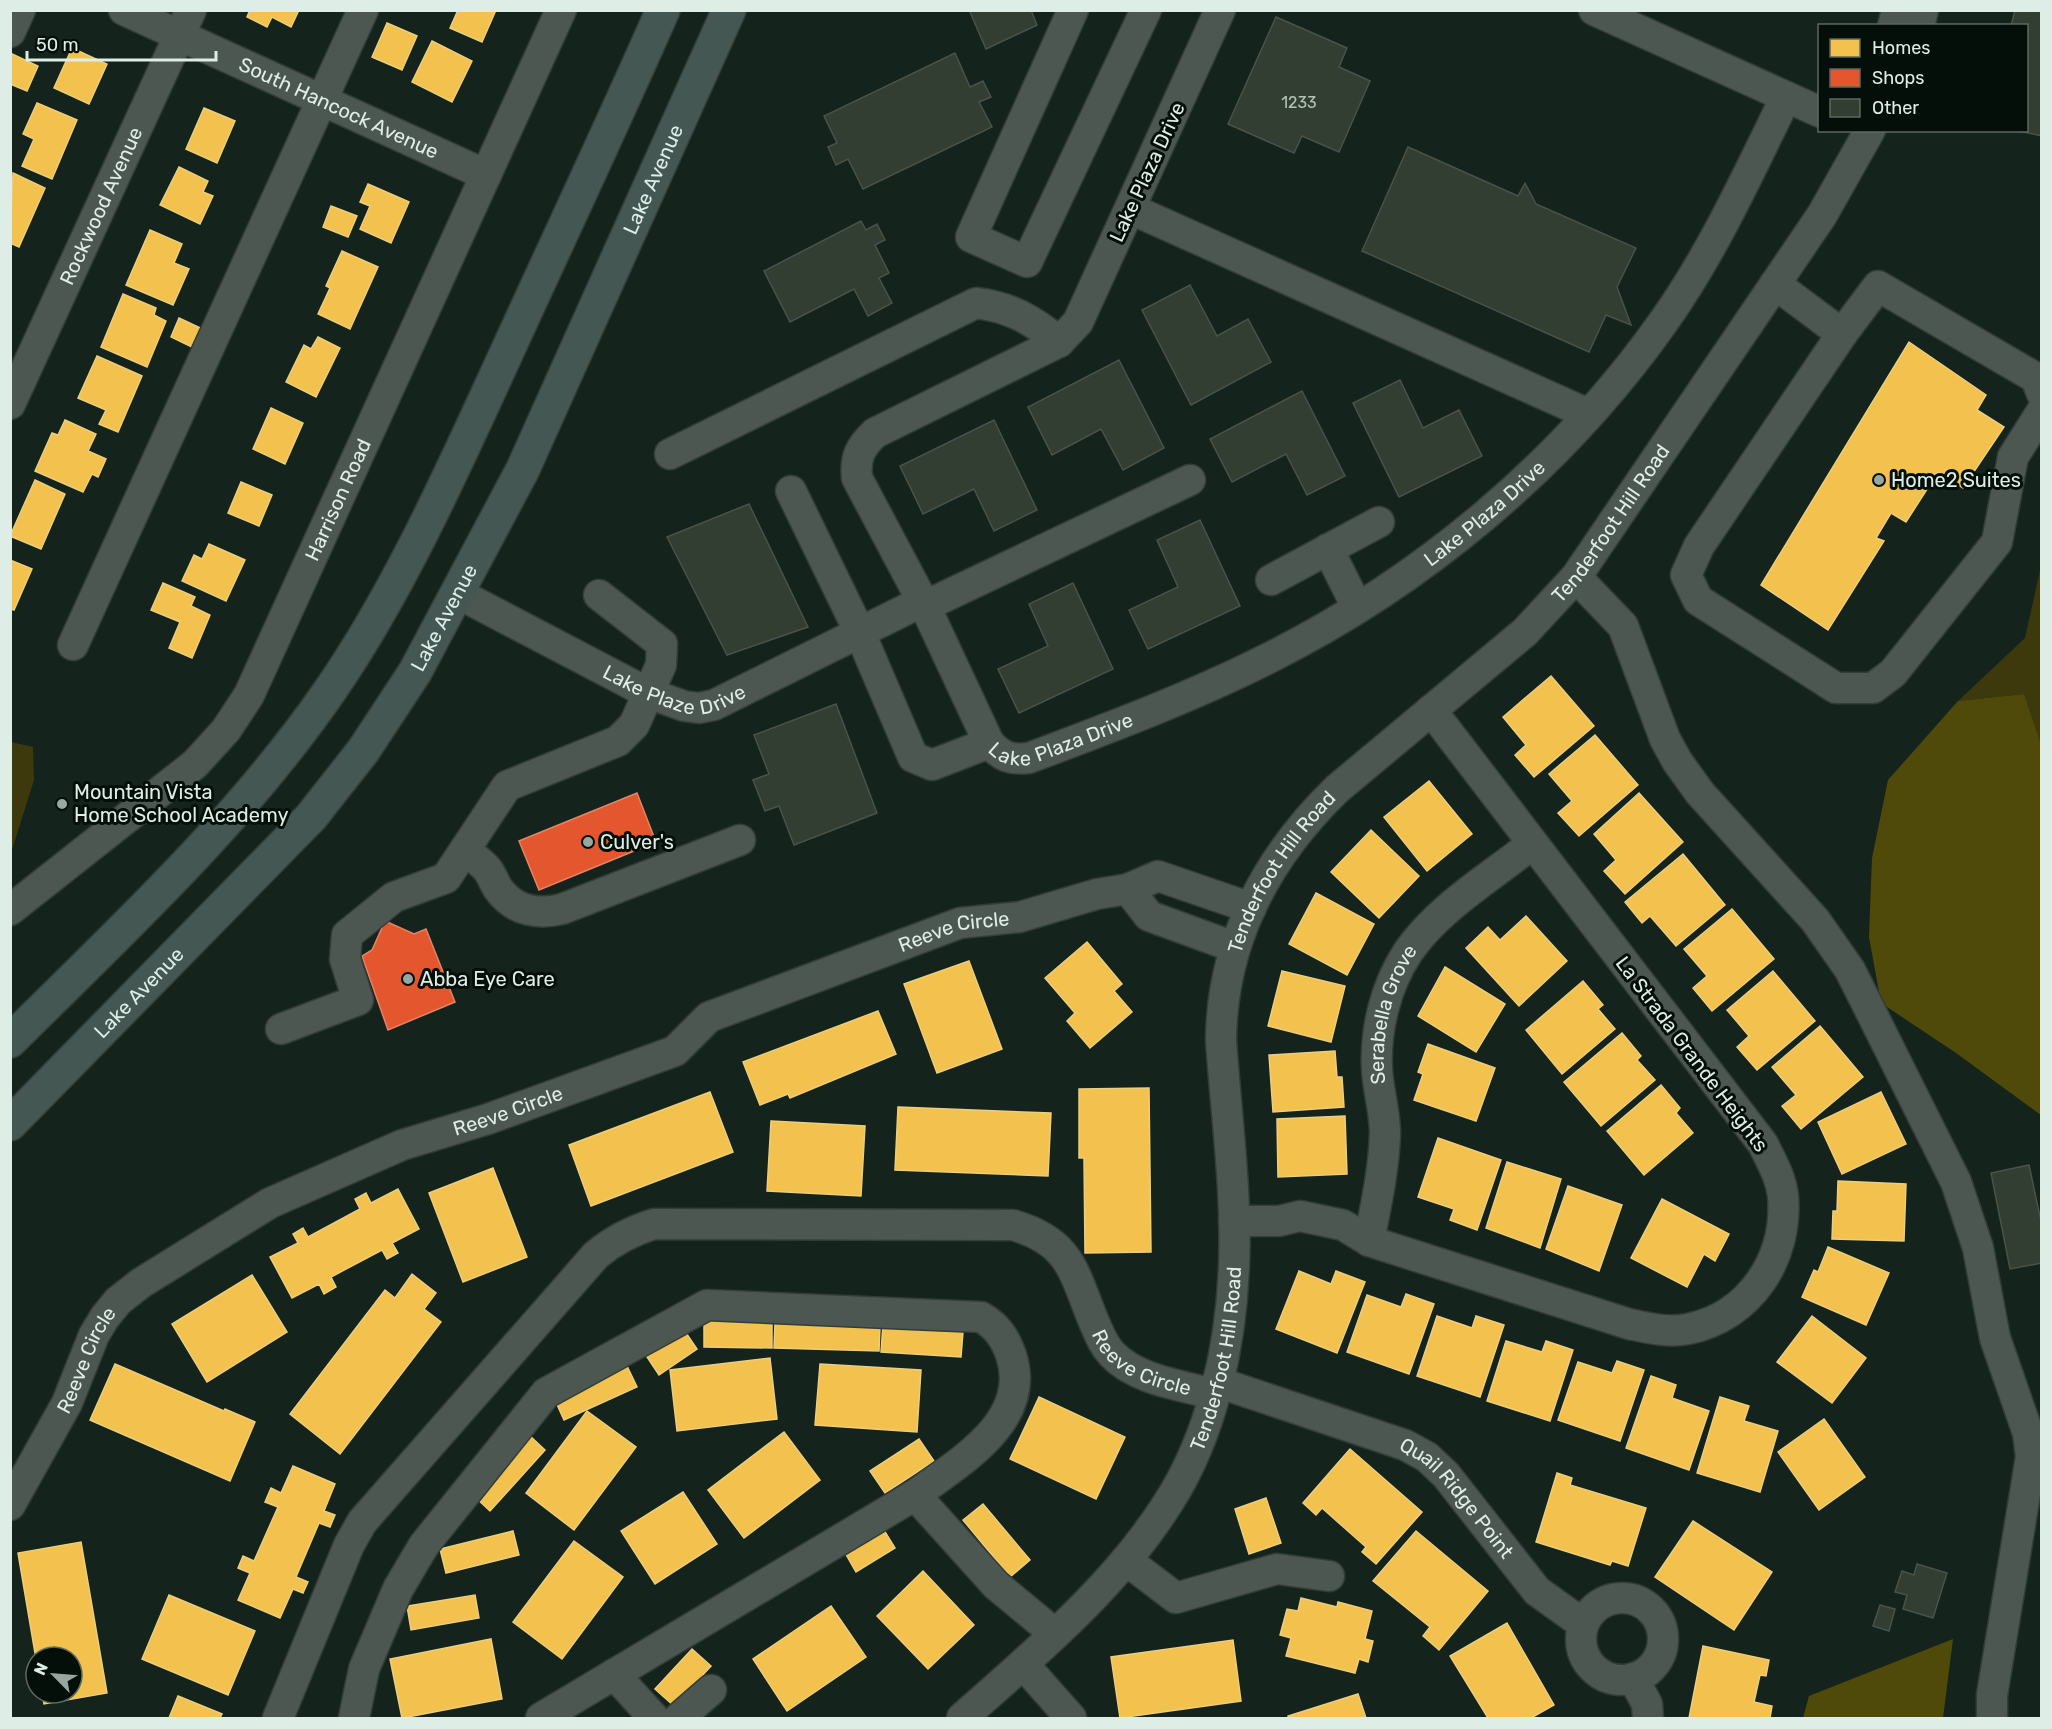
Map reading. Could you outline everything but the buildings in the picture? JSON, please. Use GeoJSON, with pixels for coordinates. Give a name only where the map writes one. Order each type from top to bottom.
{"type":"FeatureCollection","features":[{"type":"Feature","properties":{"kind":"main road"},"geometry":{"type":"LineString","coordinates":[[10,1041],[196,853],[271,771],[332,687],[402,569],[474,422],[663,10]]}},
{"type":"Feature","properties":{"kind":"main road","name":"Lake Avenue"},"geometry":{"type":"LineString","coordinates":[[10,1124],[311,817],[363,751],[416,672],[523,469],[729,10]]}},
{"type":"Feature","properties":{"kind":"street"},"geometry":{"type":"LineString","coordinates":[[10,32],[20,10]]}},
{"type":"Feature","properties":{"kind":"street","name":"South Hancock Avenue"},"geometry":{"type":"LineString","coordinates":[[124,10],[185,23],[322,101],[486,176]]}},
{"type":"Feature","properties":{"kind":"street"},"geometry":{"type":"LineString","coordinates":[[73,645],[363,10]]}},
{"type":"Feature","properties":{"kind":"street","name":"Harrison Road"},"geometry":{"type":"LineString","coordinates":[[10,910],[195,764],[226,730],[249,695],[561,10]]}},
{"type":"Feature","properties":{"kind":"street"},"geometry":{"type":"LineString","coordinates":[[1072,10],[971,237],[1027,262],[1146,10]]}},
{"type":"Feature","properties":{"kind":"street","name":"Lake Plaza Drive"},"geometry":{"type":"LineString","coordinates":[[1220,10],[1078,322],[1059,342],[875,433],[862,445],[855,459],[857,478],[924,604],[989,743],[1000,754],[1012,760],[1029,758],[1161,708],[1268,659],[1357,607],[1438,554],[1481,519],[1521,484],[1588,414],[1664,321],[1691,279],[1786,97]]}},
{"type":"Feature","properties":{"kind":"street"},"geometry":{"type":"LineString","coordinates":[[1593,10],[1818,111]]}},
{"type":"Feature","properties":{"kind":"street","name":"Rockwood Avenue"},"geometry":{"type":"LineString","coordinates":[[10,404],[185,23]]}},
{"type":"Feature","properties":{"kind":"street","name":"Tenderfoot Hill Road"},"geometry":{"type":"LineString","coordinates":[[962,1719],[1023,1664],[1126,1560],[1168,1503],[1190,1461],[1226,1348],[1232,1299],[1234,1221],[1221,1040],[1221,1005],[1234,947],[1266,875],[1310,815],[1525,632],[1576,577],[1822,215],[1866,132]]}},
{"type":"Feature","properties":{"kind":"street"},"geometry":{"type":"LineString","coordinates":[[1131,209],[1588,414]]}},
{"type":"Feature","properties":{"kind":"street"},"geometry":{"type":"LineString","coordinates":[[1775,284],[1842,334]]}},
{"type":"Feature","properties":{"kind":"street"},"geometry":{"type":"LineString","coordinates":[[2042,394],[2036,378],[1878,286],[1842,334],[1699,546],[1686,575],[1698,600],[1836,688],[1873,688],[1893,673],[1997,542],[2013,457],[2042,411]]}},
{"type":"Feature","properties":{"kind":"street"},"geometry":{"type":"LineString","coordinates":[[669,454],[976,303],[1006,308],[1033,322],[1059,342]]}},
{"type":"Feature","properties":{"kind":"street","name":"Lake Plaze Drive"},"geometry":{"type":"LineString","coordinates":[[459,594],[648,693],[684,706],[699,708],[714,705],[860,633],[1190,480]]}},
{"type":"Feature","properties":{"kind":"street"},"geometry":{"type":"LineString","coordinates":[[791,491],[860,633],[913,757],[932,765],[989,743]]}},
{"type":"Feature","properties":{"kind":"street"},"geometry":{"type":"LineString","coordinates":[[1271,580],[1379,522]]}},
{"type":"Feature","properties":{"kind":"street"},"geometry":{"type":"LineString","coordinates":[[1328,549],[1357,607]]}},
{"type":"Feature","properties":{"kind":"street"},"geometry":{"type":"LineString","coordinates":[[1576,577],[1623,626],[1665,739],[1677,761],[1700,793],[1815,920],[1850,970],[1956,1182],[1978,1248],[1995,1338],[2028,1433],[2031,1457],[1992,1695],[1992,1719]]}},
{"type":"Feature","properties":{"kind":"street"},"geometry":{"type":"LineString","coordinates":[[281,1029],[358,1000],[345,959],[347,935],[394,897],[446,878],[507,786],[618,741],[634,725],[661,665],[663,644],[599,596]]}},
{"type":"Feature","properties":{"kind":"street","name":"La Strada Grande Heights"},"geometry":{"type":"LineString","coordinates":[[1234,1221],[1279,1221],[1297,1231],[1330,1239],[1369,1241],[1629,1324],[1668,1330],[1687,1329],[1729,1313],[1750,1295],[1768,1274],[1779,1247],[1783,1221],[1782,1194],[1777,1171],[1763,1144],[1431,710]]}},
{"type":"Feature","properties":{"kind":"street"},"geometry":{"type":"LineString","coordinates":[[472,840],[500,891],[514,903],[529,911],[543,914],[562,909],[740,840]]}},
{"type":"Feature","properties":{"kind":"street","name":"Serabella Grove"},"geometry":{"type":"LineString","coordinates":[[1369,1241],[1384,1161],[1385,1130],[1377,1047],[1380,1020],[1398,970],[1409,951],[1430,926],[1532,844]]}},
{"type":"Feature","properties":{"kind":"street","name":"Reeve Circle"},"geometry":{"type":"LineString","coordinates":[[10,1505],[67,1403],[94,1335],[118,1300],[141,1283],[270,1203],[402,1145],[488,1119],[675,1051],[709,1017],[960,923],[1020,917],[1097,894],[1128,889],[1158,876],[1251,908]]}},
{"type":"Feature","properties":{"kind":"street"},"geometry":{"type":"LineString","coordinates":[[1128,889],[1149,916],[1234,947]]}},
{"type":"Feature","properties":{"kind":"street","name":"Reeve Circle"},"geometry":{"type":"LineString","coordinates":[[278,1719],[349,1545],[362,1522],[596,1255],[615,1240],[635,1230],[666,1224],[1013,1226],[1037,1232],[1063,1253],[1101,1339],[1111,1353],[1137,1372],[1215,1388]]}},
{"type":"Feature","properties":{"kind":"street"},"geometry":{"type":"LineString","coordinates":[[354,1719],[353,1712],[364,1669],[399,1589],[424,1545],[546,1393],[707,1305],[981,1317],[992,1323],[1007,1344],[1014,1363],[1016,1381],[1011,1404],[981,1446],[915,1495],[541,1719]]}},
{"type":"Feature","properties":{"kind":"street","name":"Quail Ridge Point"},"geometry":{"type":"LineString","coordinates":[[1215,1388],[1405,1445],[1427,1457],[1446,1475],[1537,1591],[1583,1624]]}},
{"type":"Feature","properties":{"kind":"street"},"geometry":{"type":"LineString","coordinates":[[915,1495],[996,1586],[1054,1633]]}},
{"type":"Feature","properties":{"kind":"street"},"geometry":{"type":"LineString","coordinates":[[1126,1560],[1176,1598],[1277,1569],[1329,1576]]}},
{"type":"Feature","properties":{"kind":"street"},"geometry":{"type":"LineString","coordinates":[[1621,1597],[1630,1598],[1643,1604],[1655,1615],[1661,1628],[1661,1650],[1649,1669],[1633,1678],[1616,1680],[1603,1675],[1590,1665],[1583,1653],[1580,1638],[1583,1624],[1599,1604],[1621,1597]]}},
{"type":"Feature","properties":{"kind":"street"},"geometry":{"type":"LineString","coordinates":[[1023,1664],[1071,1719]]}},
{"type":"Feature","properties":{"kind":"street"},"geometry":{"type":"LineString","coordinates":[[614,1674],[654,1719]]}},
{"type":"Feature","properties":{"kind":"street"},"geometry":{"type":"LineString","coordinates":[[1633,1678],[1647,1704],[1648,1719]]}},
{"type":"Feature","properties":{"kind":"street"},"geometry":{"type":"LineString","coordinates":[[679,1719],[711,1690]]}},
{"type":"Feature","properties":{"kind":"shaded area"},"geometry":{"type":"Polygon","coordinates":[[[2041,566],[2041,748],[2024,694],[1958,701],[2025,638],[2041,566]]]}},
{"type":"Feature","properties":{"kind":"shaded area"},"geometry":{"type":"Polygon","coordinates":[[[2024,694],[2042,748],[2041,1115],[1956,1053],[1881,1003],[1869,937],[1872,858],[1888,780],[1958,701],[2024,694]]]}},
{"type":"Feature","properties":{"kind":"shaded area"},"geometry":{"type":"Polygon","coordinates":[[[11,742],[33,747],[34,780],[11,853],[11,742]]]}},
{"type":"Feature","properties":{"kind":"shaded area"},"geometry":{"type":"Polygon","coordinates":[[[1953,1639],[1943,1718],[1803,1718],[1809,1696],[1953,1639]]]}},
{"type":"Feature","properties":{"kind":"place","name":"Home2 Suites"},"geometry":{"type":"Point","coordinates":[1879,480]}},
{"type":"Feature","properties":{"kind":"place","name":"Mountain Vista Home School Academy"},"geometry":{"type":"Point","coordinates":[62,804]}},
{"type":"Feature","properties":{"kind":"place","name":"Culver's"},"geometry":{"type":"Point","coordinates":[588,842]}},
{"type":"Feature","properties":{"kind":"place","name":"Abba Eye Care"},"geometry":{"type":"Point","coordinates":[408,979]}}]}
